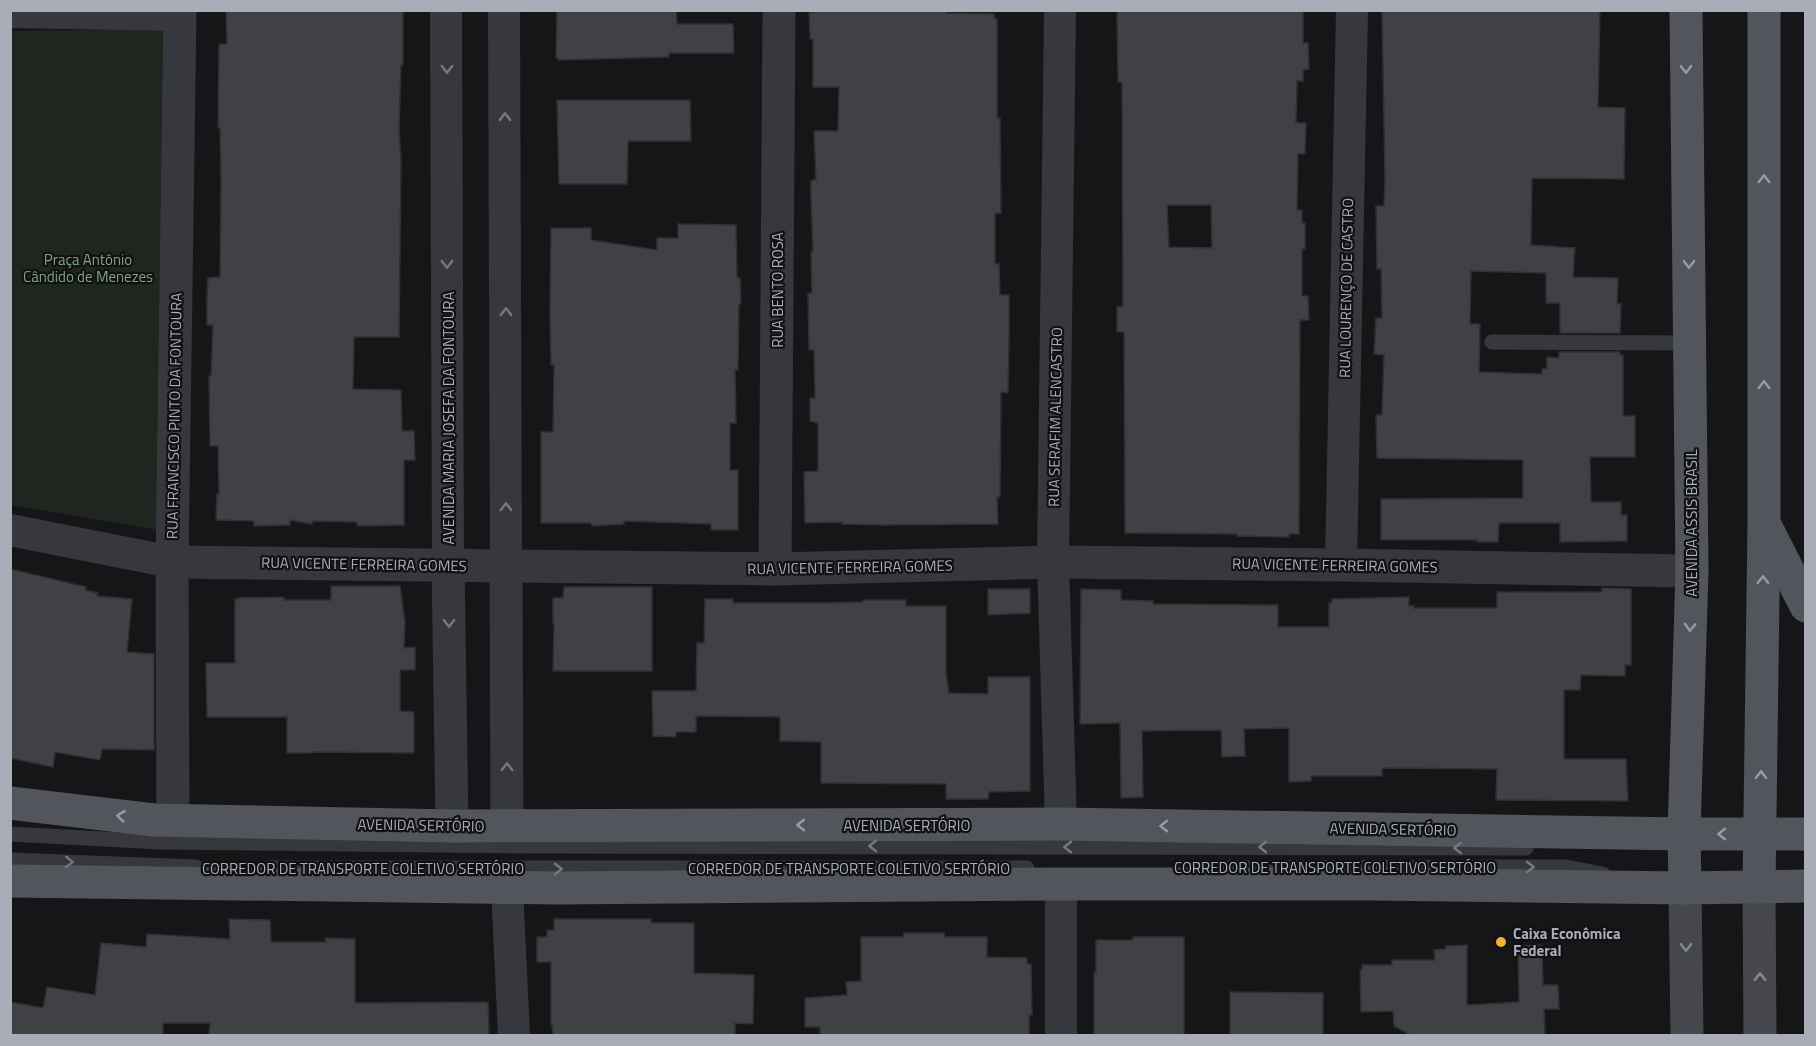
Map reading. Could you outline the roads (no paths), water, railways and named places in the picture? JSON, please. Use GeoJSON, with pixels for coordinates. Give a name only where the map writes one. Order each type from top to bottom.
{"type":"FeatureCollection","features":[{"type":"Feature","properties":{"kind":"main road","name":"AVENIDA ASSIS BRASIL"},"geometry":{"type":"LineString","coordinates":[[1686,10],[1692,571],[1684,834],[1688,1035]]}},
{"type":"Feature","properties":{"kind":"main road"},"geometry":{"type":"LineString","coordinates":[[1760,1035],[1764,523],[1764,10]]}},
{"type":"Feature","properties":{"kind":"main road"},"geometry":{"type":"LineString","coordinates":[[1764,523],[1806,606]]}},
{"type":"Feature","properties":{"kind":"main road","name":"AVENIDA SERTÓRIO"},"geometry":{"type":"LineString","coordinates":[[10,802],[154,820],[452,826],[1061,824],[1806,834]]}},
{"type":"Feature","properties":{"kind":"main road"},"geometry":{"type":"LineString","coordinates":[[10,881],[507,888],[1052,876],[1362,884],[1685,888],[1806,886]]}},
{"type":"Feature","properties":{"kind":"street","name":"AVENIDA MARIA JOSEFA DA FONTOURA"},"geometry":{"type":"LineString","coordinates":[[446,10],[448,564],[452,826]]}},
{"type":"Feature","properties":{"kind":"street"},"geometry":{"type":"LineString","coordinates":[[504,10],[507,826]]}},
{"type":"Feature","properties":{"kind":"street","name":"RUA BENTO ROSA"},"geometry":{"type":"LineString","coordinates":[[775,569],[779,10]]}},
{"type":"Feature","properties":{"kind":"street","name":"RUA SERAFIM ALENCASTRO"},"geometry":{"type":"LineString","coordinates":[[1060,10],[1053,562],[1061,824]]}},
{"type":"Feature","properties":{"kind":"street","name":"RUA LOURENÇO DE CASTRO"},"geometry":{"type":"LineString","coordinates":[[1341,565],[1352,10]]}},
{"type":"Feature","properties":{"kind":"street"},"geometry":{"type":"LineString","coordinates":[[10,12],[180,13]]}},
{"type":"Feature","properties":{"kind":"street","name":"RUA FRANCISCO PINTO DA FONTOURA"},"geometry":{"type":"LineString","coordinates":[[173,821],[172,562],[180,13]]}},
{"type":"Feature","properties":{"kind":"street","name":"RUA VICENTE FERREIRA GOMES"},"geometry":{"type":"LineString","coordinates":[[10,530],[172,562],[775,569],[1053,562],[1692,571]]}},
{"type":"Feature","properties":{"kind":"street"},"geometry":{"type":"LineString","coordinates":[[1052,876],[1061,1035]]}},
{"type":"Feature","properties":{"kind":"street"},"geometry":{"type":"LineString","coordinates":[[507,888],[514,1035]]}},
{"type":"Feature","properties":{"kind":"lane"},"geometry":{"type":"LineString","coordinates":[[1492,342],[1689,343]]}},
{"type":"Feature","properties":{"kind":"lane","name":"CORREDOR DE TRANSPORTE COLETIVO SERTÓRIO"},"geometry":{"type":"LineString","coordinates":[[10,834],[159,842],[527,846],[1542,848]]}},
{"type":"Feature","properties":{"kind":"lane"},"geometry":{"type":"LineString","coordinates":[[1578,846],[1684,834]]}},
{"type":"Feature","properties":{"kind":"lane","name":"CORREDOR DE TRANSPORTE COLETIVO SERTÓRIO"},"geometry":{"type":"LineString","coordinates":[[10,860],[205,868]]}},
{"type":"Feature","properties":{"kind":"lane","name":"CORREDOR DE TRANSPORTE COLETIVO SERTÓRIO"},"geometry":{"type":"LineString","coordinates":[[1198,868],[1566,867],[1685,888]]}},
{"type":"Feature","properties":{"kind":"lane","name":"CORREDOR DE TRANSPORTE COLETIVO SERTÓRIO"},"geometry":{"type":"LineString","coordinates":[[252,868],[1052,876]]}},
{"type":"Feature","properties":{"kind":"place","name":"Caixa Econômica Federal"},"geometry":{"type":"Point","coordinates":[1501,942]}},
{"type":"Feature","properties":{"kind":"park label","name":"Praça Antônio Cândido de Menezes"},"geometry":{"type":"Point","coordinates":[88,268]}}]}
